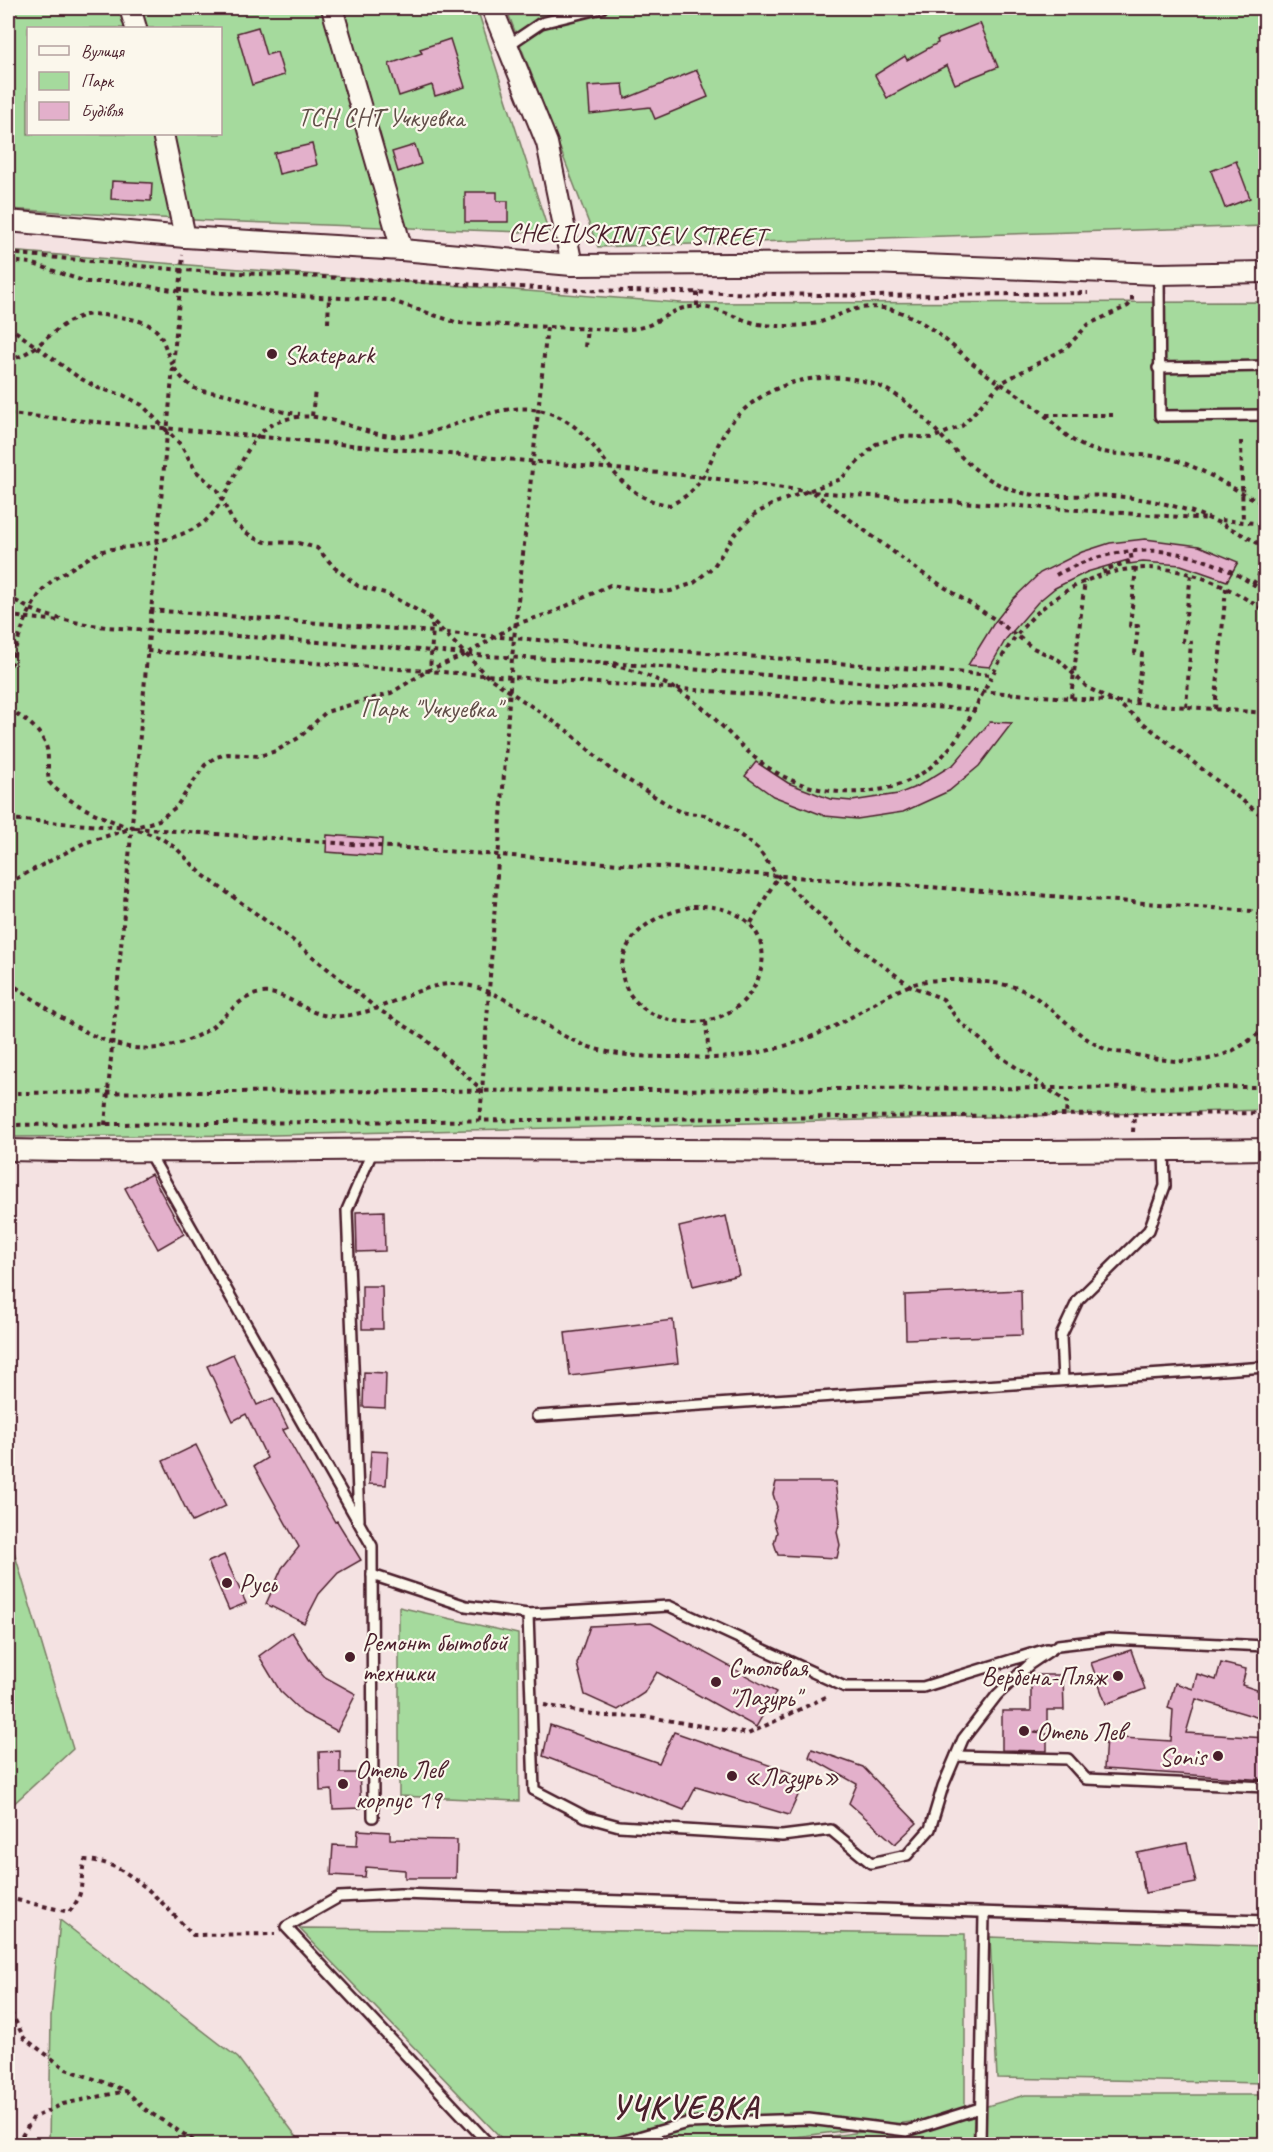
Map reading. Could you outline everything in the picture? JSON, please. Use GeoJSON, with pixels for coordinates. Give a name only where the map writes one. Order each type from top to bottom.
{"type":"FeatureCollection","features":[{"type":"Feature","properties":{"kind":"street"},"geometry":{"type":"LineString","coordinates":[[130,8],[136,27]]}},
{"type":"Feature","properties":{"kind":"street"},"geometry":{"type":"LineString","coordinates":[[332,8],[402,250]]}},
{"type":"Feature","properties":{"kind":"street"},"geometry":{"type":"LineString","coordinates":[[492,8],[547,143],[572,265]]}},
{"type":"Feature","properties":{"kind":"street"},"geometry":{"type":"LineString","coordinates":[[163,135],[185,237]]}},
{"type":"Feature","properties":{"kind":"street","name":"CHELIUSKINTSEV STREET"},"geometry":{"type":"LineString","coordinates":[[8,221],[185,237],[402,250],[572,265],[870,263],[1160,274],[1266,272]]}},
{"type":"Feature","properties":{"kind":"street"},"geometry":{"type":"LineString","coordinates":[[8,1150],[149,1153],[373,1150],[1266,1149]]}},
{"type":"Feature","properties":{"kind":"lane"},"geometry":{"type":"LineString","coordinates":[[507,46],[541,23],[602,8]]}},
{"type":"Feature","properties":{"kind":"lane"},"geometry":{"type":"LineString","coordinates":[[1160,274],[1158,368],[1160,416],[1266,415]]}},
{"type":"Feature","properties":{"kind":"lane"},"geometry":{"type":"LineString","coordinates":[[1158,368],[1266,366]]}},
{"type":"Feature","properties":{"kind":"lane"},"geometry":{"type":"LineString","coordinates":[[359,1522],[347,1210],[373,1150]]}},
{"type":"Feature","properties":{"kind":"lane"},"geometry":{"type":"LineString","coordinates":[[1064,1380],[1061,1336],[1078,1300],[1149,1230],[1165,1186],[1164,1150]]}},
{"type":"Feature","properties":{"kind":"lane"},"geometry":{"type":"LineString","coordinates":[[149,1153],[372,1546],[373,1817]]}},
{"type":"Feature","properties":{"kind":"lane"},"geometry":{"type":"LineString","coordinates":[[537,1416],[1266,1367]]}},
{"type":"Feature","properties":{"kind":"lane"},"geometry":{"type":"LineString","coordinates":[[372,1575],[466,1606],[528,1614],[669,1606],[845,1688],[923,1687],[1058,1645],[1109,1639],[1266,1646]]}},
{"type":"Feature","properties":{"kind":"lane"},"geometry":{"type":"LineString","coordinates":[[528,1614],[534,1790],[586,1817],[619,1826],[782,1836],[831,1830],[871,1863],[907,1855],[930,1830],[943,1786],[963,1739],[997,1695],[1030,1664],[1058,1645]]}},
{"type":"Feature","properties":{"kind":"lane"},"geometry":{"type":"LineString","coordinates":[[956,1756],[1068,1759],[1086,1779],[1266,1787]]}},
{"type":"Feature","properties":{"kind":"lane"},"geometry":{"type":"LineString","coordinates":[[489,2145],[286,1927],[339,1897],[400,1894],[1266,1922]]}},
{"type":"Feature","properties":{"kind":"lane"},"geometry":{"type":"LineString","coordinates":[[980,2145],[984,1914]]}},
{"type":"Feature","properties":{"kind":"lane"},"geometry":{"type":"LineString","coordinates":[[614,2145],[687,2123],[809,2119],[907,2131],[980,2108]]}},
{"type":"Feature","properties":{"kind":"path"},"geometry":{"type":"LineString","coordinates":[[105,1125],[185,237]]}},
{"type":"Feature","properties":{"kind":"path"},"geometry":{"type":"LineString","coordinates":[[8,261],[31,263],[86,282],[122,282],[179,291],[389,300],[458,323],[587,329],[638,328],[682,308],[697,306],[715,309],[759,324],[787,327],[811,325],[843,311],[873,308],[902,312],[1046,416],[1079,445],[1097,452],[1168,458],[1211,474],[1242,493],[1266,504]]}},
{"type":"Feature","properties":{"kind":"path"},"geometry":{"type":"LineString","coordinates":[[697,306],[698,292]]}},
{"type":"Feature","properties":{"kind":"path"},"geometry":{"type":"LineString","coordinates":[[8,883],[84,843],[159,820],[176,807],[205,765],[216,757],[228,754],[259,756],[276,751],[300,737],[326,711],[391,693],[428,671],[467,654],[516,624],[554,612],[610,585],[658,592],[671,591],[694,583],[714,566],[735,534],[755,514],[775,503],[812,492],[841,479],[876,444],[903,436],[932,438],[962,426],[1001,383],[1066,348],[1089,324],[1128,306],[1132,302],[1132,292]]}},
{"type":"Feature","properties":{"kind":"path"},"geometry":{"type":"LineString","coordinates":[[328,323],[329,296]]}},
{"type":"Feature","properties":{"kind":"path"},"geometry":{"type":"LineString","coordinates":[[873,308],[874,296]]}},
{"type":"Feature","properties":{"kind":"path"},"geometry":{"type":"LineString","coordinates":[[8,360],[37,347],[57,330],[86,315],[130,318],[150,323],[159,329],[172,367],[192,387],[204,392],[230,395],[265,409],[312,416],[391,436],[413,435],[496,412],[536,411],[577,427],[594,445],[619,481],[652,503],[670,506],[689,494],[704,477],[727,429],[760,396],[808,379],[861,379],[896,393],[942,434],[944,440],[970,463],[997,483],[1014,491],[1038,496],[1137,498],[1171,504],[1215,520],[1266,548]]}},
{"type":"Feature","properties":{"kind":"path"},"geometry":{"type":"LineString","coordinates":[[8,326],[98,388],[123,395],[142,405],[181,445],[196,471],[217,490],[232,522],[252,537],[265,542],[298,543],[316,548],[335,568],[358,586],[385,593],[428,616],[487,676],[569,732],[610,769],[655,799],[680,812],[705,815],[722,822],[736,832],[758,849],[778,876],[843,937],[910,986],[943,999],[957,1019],[998,1055],[1066,1102],[1066,1115]]}},
{"type":"Feature","properties":{"kind":"path"},"geometry":{"type":"LineString","coordinates":[[480,1121],[512,658],[536,411],[547,327]]}},
{"type":"Feature","properties":{"kind":"path"},"geometry":{"type":"LineString","coordinates":[[585,347],[587,329]]}},
{"type":"Feature","properties":{"kind":"path"},"geometry":{"type":"LineString","coordinates":[[312,416],[315,390]]}},
{"type":"Feature","properties":{"kind":"path"},"geometry":{"type":"LineString","coordinates":[[8,414],[704,477],[812,492],[1266,524]]}},
{"type":"Feature","properties":{"kind":"path"},"geometry":{"type":"LineString","coordinates":[[8,674],[16,643],[27,618],[50,582],[103,551],[157,542],[202,524],[223,501],[242,461],[259,437],[272,425],[304,415]]}},
{"type":"Feature","properties":{"kind":"path"},"geometry":{"type":"LineString","coordinates":[[1046,416],[1113,415]]}},
{"type":"Feature","properties":{"kind":"path"},"geometry":{"type":"LineString","coordinates":[[1241,441],[1243,522]]}},
{"type":"Feature","properties":{"kind":"path"},"geometry":{"type":"LineString","coordinates":[[812,492],[919,571],[1033,648],[1059,660],[1088,688],[1115,701],[1266,819]]}},
{"type":"Feature","properties":{"kind":"path"},"geometry":{"type":"LineString","coordinates":[[1105,574],[1104,570],[1132,561],[1130,550]]}},
{"type":"Feature","properties":{"kind":"path"},"geometry":{"type":"LineString","coordinates":[[1056,575],[1104,554],[1149,550],[1195,557],[1215,564],[1266,593]]}},
{"type":"Feature","properties":{"kind":"path"},"geometry":{"type":"LineString","coordinates":[[1253,584],[1266,565]]}},
{"type":"Feature","properties":{"kind":"path"},"geometry":{"type":"LineString","coordinates":[[1136,567],[1130,626],[1138,626],[1135,653],[1142,654],[1136,703]]}},
{"type":"Feature","properties":{"kind":"path"},"geometry":{"type":"LineString","coordinates":[[559,659],[640,673],[676,689],[695,701],[750,754],[780,776],[806,786],[859,792],[896,786],[931,765],[963,733],[992,675],[1017,636],[1064,591],[1084,580],[1136,567],[1163,568],[1191,574],[1226,588],[1266,612]]}},
{"type":"Feature","properties":{"kind":"path"},"geometry":{"type":"LineString","coordinates":[[1186,707],[1191,642],[1184,641],[1191,574]]}},
{"type":"Feature","properties":{"kind":"path"},"geometry":{"type":"LineString","coordinates":[[1071,698],[1084,580]]}},
{"type":"Feature","properties":{"kind":"path"},"geometry":{"type":"LineString","coordinates":[[1215,709],[1226,588]]}},
{"type":"Feature","properties":{"kind":"path"},"geometry":{"type":"LineString","coordinates":[[8,595],[32,609],[68,622]]}},
{"type":"Feature","properties":{"kind":"path"},"geometry":{"type":"LineString","coordinates":[[150,610],[992,675]]}},
{"type":"Feature","properties":{"kind":"path"},"geometry":{"type":"LineString","coordinates":[[8,616],[148,630],[1266,713]]}},
{"type":"Feature","properties":{"kind":"path"},"geometry":{"type":"LineString","coordinates":[[428,616],[432,632],[428,671]]}},
{"type":"Feature","properties":{"kind":"path"},"geometry":{"type":"LineString","coordinates":[[147,651],[976,710]]}},
{"type":"Feature","properties":{"kind":"path"},"geometry":{"type":"LineString","coordinates":[[8,710],[28,721],[41,736],[47,750],[49,782],[60,794],[76,804],[131,828],[161,838],[177,849],[203,875],[291,939],[376,1008],[423,1037],[482,1091]]}},
{"type":"Feature","properties":{"kind":"path"},"geometry":{"type":"LineString","coordinates":[[8,819],[1266,912]]}},
{"type":"Feature","properties":{"kind":"path"},"geometry":{"type":"LineString","coordinates":[[751,923],[778,876]]}},
{"type":"Feature","properties":{"kind":"path"},"geometry":{"type":"LineString","coordinates":[[693,906],[724,909],[751,923],[761,942],[763,954],[758,977],[752,990],[735,1009],[706,1022],[669,1020],[652,1016],[638,1006],[626,992],[624,980],[623,960],[636,934],[655,919],[693,906]]}},
{"type":"Feature","properties":{"kind":"path"},"geometry":{"type":"LineString","coordinates":[[8,982],[64,1021],[111,1044],[147,1049],[176,1044],[211,1028],[247,998],[261,993],[280,995],[320,1014],[342,1017],[376,1008],[427,987],[457,984],[489,993],[590,1048],[621,1056],[710,1057],[766,1051],[822,1032],[910,986],[927,981],[997,983],[1020,988],[1107,1050],[1161,1062],[1216,1059],[1238,1049],[1266,1027]]}},
{"type":"Feature","properties":{"kind":"path"},"geometry":{"type":"LineString","coordinates":[[706,1022],[710,1057]]}},
{"type":"Feature","properties":{"kind":"path"},"geometry":{"type":"LineString","coordinates":[[8,1093],[1266,1087]]}},
{"type":"Feature","properties":{"kind":"path"},"geometry":{"type":"LineString","coordinates":[[8,1125],[1266,1113]]}},
{"type":"Feature","properties":{"kind":"path"},"geometry":{"type":"LineString","coordinates":[[531,1703],[603,1716],[649,1717],[748,1734],[845,1688]]}},
{"type":"Feature","properties":{"kind":"path"},"geometry":{"type":"LineString","coordinates":[[8,1898],[69,1912],[81,1898],[81,1871],[85,1860],[97,1861],[136,1879],[193,1935],[275,1934],[286,1927]]}},
{"type":"Feature","properties":{"kind":"path"},"geometry":{"type":"LineString","coordinates":[[8,2001],[24,2038],[66,2069],[126,2091],[146,2110],[199,2145]]}},
{"type":"Feature","properties":{"kind":"path"},"geometry":{"type":"LineString","coordinates":[[8,2026],[11,2012]]}},
{"type":"Feature","properties":{"kind":"path"},"geometry":{"type":"LineString","coordinates":[[17,2145],[33,2118],[63,2104],[126,2091]]}},
{"type":"Feature","properties":{"kind":"green space","name":"ТСН СНТ Учкуевка"},"geometry":{"type":"Polygon","coordinates":[[[8,8],[477,8],[549,233],[211,221],[8,209],[8,8]]]}},
{"type":"Feature","properties":{"kind":"green space"},"geometry":{"type":"Polygon","coordinates":[[[506,8],[1265,8],[1265,226],[598,247],[506,8]]]}},
{"type":"Feature","properties":{"kind":"green space","name":"Парк \"Учкуевка\""},"geometry":{"type":"Polygon","coordinates":[[[8,251],[681,303],[1265,302],[1265,1110],[274,1135],[8,1137],[8,251]]]}},
{"type":"Feature","properties":{"kind":"green space"},"geometry":{"type":"Polygon","coordinates":[[[8,1546],[13,1548],[73,1749],[8,1809],[8,1546]]]}},
{"type":"Feature","properties":{"kind":"green space"},"geometry":{"type":"Polygon","coordinates":[[[399,1607],[518,1634],[519,1801],[399,1796],[399,1607]]]}},
{"type":"Feature","properties":{"kind":"green space"},"geometry":{"type":"Polygon","coordinates":[[[60,1920],[238,2058],[302,2144],[49,2144],[51,2017],[60,1920]]]}},
{"type":"Feature","properties":{"kind":"green space"},"geometry":{"type":"Polygon","coordinates":[[[299,1928],[965,1934],[965,2115],[742,2144],[507,2144],[299,1928]]]}},
{"type":"Feature","properties":{"kind":"green space"},"geometry":{"type":"Polygon","coordinates":[[[990,1937],[1265,1946],[1265,2083],[997,2078],[990,1937]]]}},
{"type":"Feature","properties":{"kind":"green space"},"geometry":{"type":"Polygon","coordinates":[[[1025,2095],[1265,2095],[1265,2144],[977,2144],[980,2108],[1025,2095]]]}},
{"type":"Feature","properties":{"kind":"green space"},"geometry":{"type":"Polygon","coordinates":[[[974,2117],[973,2144],[772,2144],[974,2117]]]}},
{"type":"Feature","properties":{"kind":"building"},"geometry":{"type":"Polygon","coordinates":[[[980,23],[998,67],[955,84],[947,65],[887,98],[875,75],[905,56],[907,60],[938,43],[937,40],[980,23]]]}},
{"type":"Feature","properties":{"kind":"building"},"geometry":{"type":"Polygon","coordinates":[[[258,27],[266,55],[277,52],[284,75],[252,85],[237,33],[258,27]]]}},
{"type":"Feature","properties":{"kind":"building"},"geometry":{"type":"Polygon","coordinates":[[[450,39],[465,87],[435,96],[432,85],[399,96],[389,64],[422,53],[420,49],[450,39]]]}},
{"type":"Feature","properties":{"kind":"building"},"geometry":{"type":"Polygon","coordinates":[[[697,70],[708,97],[655,119],[650,107],[590,114],[588,86],[623,84],[625,99],[697,70]]]}},
{"type":"Feature","properties":{"kind":"building"},"geometry":{"type":"Polygon","coordinates":[[[312,144],[317,165],[279,174],[274,153],[312,144]]]}},
{"type":"Feature","properties":{"kind":"building"},"geometry":{"type":"Polygon","coordinates":[[[415,145],[421,164],[398,172],[392,152],[415,145]]]}},
{"type":"Feature","properties":{"kind":"building"},"geometry":{"type":"Polygon","coordinates":[[[1236,161],[1250,198],[1225,208],[1211,171],[1236,161]]]}},
{"type":"Feature","properties":{"kind":"building"},"geometry":{"type":"Polygon","coordinates":[[[112,181],[152,183],[151,201],[111,199],[112,181]]]}},
{"type":"Feature","properties":{"kind":"building"},"geometry":{"type":"Polygon","coordinates":[[[465,192],[497,192],[497,201],[508,201],[508,222],[465,222],[465,192]]]}},
{"type":"Feature","properties":{"kind":"building"},"geometry":{"type":"Polygon","coordinates":[[[1145,539],[1199,546],[1238,562],[1227,581],[1181,565],[1143,562],[1129,564],[1128,560],[1087,572],[1055,588],[1038,602],[1006,639],[990,667],[968,665],[994,623],[1013,599],[1040,573],[1082,552],[1110,543],[1145,539]]]}},
{"type":"Feature","properties":{"kind":"building"},"geometry":{"type":"Polygon","coordinates":[[[990,722],[1012,723],[979,766],[949,791],[903,812],[857,819],[825,816],[773,796],[745,776],[756,762],[788,783],[830,799],[852,801],[898,794],[918,786],[954,764],[990,722]]]}},
{"type":"Feature","properties":{"kind":"building"},"geometry":{"type":"Polygon","coordinates":[[[327,835],[382,839],[381,856],[326,852],[327,835]]]}},
{"type":"Feature","properties":{"kind":"building"},"geometry":{"type":"Polygon","coordinates":[[[151,1174],[184,1234],[158,1249],[125,1188],[151,1174]]]}},
{"type":"Feature","properties":{"kind":"building"},"geometry":{"type":"Polygon","coordinates":[[[384,1211],[385,1251],[357,1252],[356,1212],[384,1211]]]}},
{"type":"Feature","properties":{"kind":"building"},"geometry":{"type":"Polygon","coordinates":[[[726,1216],[739,1275],[693,1286],[679,1227],[726,1216]]]}},
{"type":"Feature","properties":{"kind":"building"},"geometry":{"type":"Polygon","coordinates":[[[362,1286],[382,1286],[383,1329],[362,1329],[362,1286]]]}},
{"type":"Feature","properties":{"kind":"building"},"geometry":{"type":"Polygon","coordinates":[[[1021,1290],[1022,1335],[906,1339],[905,1295],[1021,1290]]]}},
{"type":"Feature","properties":{"kind":"building"},"geometry":{"type":"Polygon","coordinates":[[[673,1320],[678,1363],[570,1376],[565,1333],[673,1320]]]}},
{"type":"Feature","properties":{"kind":"building"},"geometry":{"type":"Polygon","coordinates":[[[233,1354],[257,1405],[273,1398],[288,1428],[283,1430],[335,1522],[337,1521],[361,1560],[338,1573],[319,1594],[304,1623],[266,1604],[282,1568],[299,1547],[254,1466],[267,1458],[246,1414],[233,1421],[207,1366],[233,1354]]]}},
{"type":"Feature","properties":{"kind":"building"},"geometry":{"type":"Polygon","coordinates":[[[364,1372],[386,1373],[385,1408],[363,1407],[364,1372]]]}},
{"type":"Feature","properties":{"kind":"building"},"geometry":{"type":"Polygon","coordinates":[[[196,1445],[226,1506],[192,1522],[163,1461],[196,1445]]]}},
{"type":"Feature","properties":{"kind":"building"},"geometry":{"type":"Polygon","coordinates":[[[371,1451],[388,1452],[386,1485],[369,1484],[371,1451]]]}},
{"type":"Feature","properties":{"kind":"building"},"geometry":{"type":"Polygon","coordinates":[[[776,1482],[835,1482],[840,1521],[837,1532],[840,1545],[837,1558],[778,1555],[774,1543],[777,1532],[773,1520],[777,1507],[773,1494],[776,1482]]]}},
{"type":"Feature","properties":{"kind":"building","name":"Русь"},"geometry":{"type":"Polygon","coordinates":[[[224,1555],[246,1603],[229,1610],[208,1562],[224,1555]]]}},
{"type":"Feature","properties":{"kind":"building","name":"Столовая \"Лазурь\""},"geometry":{"type":"Polygon","coordinates":[[[651,1623],[776,1692],[756,1727],[657,1672],[644,1693],[618,1710],[585,1695],[577,1664],[590,1626],[651,1623]]]}},
{"type":"Feature","properties":{"kind":"building"},"geometry":{"type":"Polygon","coordinates":[[[292,1632],[309,1659],[325,1677],[356,1694],[337,1731],[303,1713],[280,1691],[259,1656],[292,1632]]]}},
{"type":"Feature","properties":{"kind":"building","name":"Вербена-Пляж"},"geometry":{"type":"Polygon","coordinates":[[[1131,1650],[1145,1689],[1106,1704],[1091,1663],[1131,1650]]]}},
{"type":"Feature","properties":{"kind":"building"},"geometry":{"type":"Polygon","coordinates":[[[1221,1663],[1246,1669],[1242,1685],[1266,1693],[1266,1720],[1196,1699],[1186,1733],[1266,1738],[1266,1780],[1104,1769],[1106,1737],[1171,1741],[1173,1710],[1168,1708],[1175,1683],[1193,1689],[1197,1674],[1216,1680],[1221,1663]]]}},
{"type":"Feature","properties":{"kind":"building","name":"Отель Лев"},"geometry":{"type":"Polygon","coordinates":[[[1031,1675],[1063,1675],[1064,1710],[1047,1710],[1047,1728],[1034,1733],[1047,1734],[1047,1751],[1002,1750],[1002,1711],[1031,1711],[1031,1675]]]}},
{"type":"Feature","properties":{"kind":"building","name":"«Лазурь»"},"geometry":{"type":"Polygon","coordinates":[[[550,1725],[659,1763],[674,1732],[806,1778],[789,1815],[696,1787],[684,1810],[543,1756],[550,1725]]]}},
{"type":"Feature","properties":{"kind":"building"},"geometry":{"type":"Polygon","coordinates":[[[812,1749],[863,1767],[917,1823],[895,1844],[849,1803],[857,1784],[809,1757],[812,1749]]]}},
{"type":"Feature","properties":{"kind":"building"},"geometry":{"type":"Polygon","coordinates":[[[340,1751],[340,1773],[359,1773],[361,1808],[333,1809],[332,1790],[320,1791],[319,1752],[340,1751]]]}},
{"type":"Feature","properties":{"kind":"building"},"geometry":{"type":"Polygon","coordinates":[[[358,1830],[390,1832],[390,1839],[457,1840],[456,1878],[405,1878],[405,1870],[366,1867],[365,1877],[331,1875],[333,1845],[357,1846],[358,1830]]]}},
{"type":"Feature","properties":{"kind":"building"},"geometry":{"type":"Polygon","coordinates":[[[1187,1843],[1196,1883],[1145,1893],[1137,1853],[1187,1843]]]}},
{"type":"Feature","properties":{"kind":"place","name":"Skatepark"},"geometry":{"type":"Point","coordinates":[272,354]}},
{"type":"Feature","properties":{"kind":"place","name":"Русь"},"geometry":{"type":"Point","coordinates":[227,1583]}},
{"type":"Feature","properties":{"kind":"place","name":"Ремонт бытовой техники"},"geometry":{"type":"Point","coordinates":[350,1657]}},
{"type":"Feature","properties":{"kind":"place","name":"Вербена-Пляж"},"geometry":{"type":"Point","coordinates":[1118,1676]}},
{"type":"Feature","properties":{"kind":"place","name":"Столовая \"Лазурь\""},"geometry":{"type":"Point","coordinates":[716,1682]}},
{"type":"Feature","properties":{"kind":"place","name":"Отель Лев"},"geometry":{"type":"Point","coordinates":[1024,1731]}},
{"type":"Feature","properties":{"kind":"place","name":"Sonis"},"geometry":{"type":"Point","coordinates":[1218,1756]}},
{"type":"Feature","properties":{"kind":"place","name":"«Лазурь»"},"geometry":{"type":"Point","coordinates":[732,1776]}},
{"type":"Feature","properties":{"kind":"place","name":"Отель Лев корпус 19"},"geometry":{"type":"Point","coordinates":[343,1784]}},
{"type":"Feature","properties":{"kind":"district","name":"УЧКУЕВКА"},"geometry":{"type":"Point","coordinates":[685,2107]}}]}
